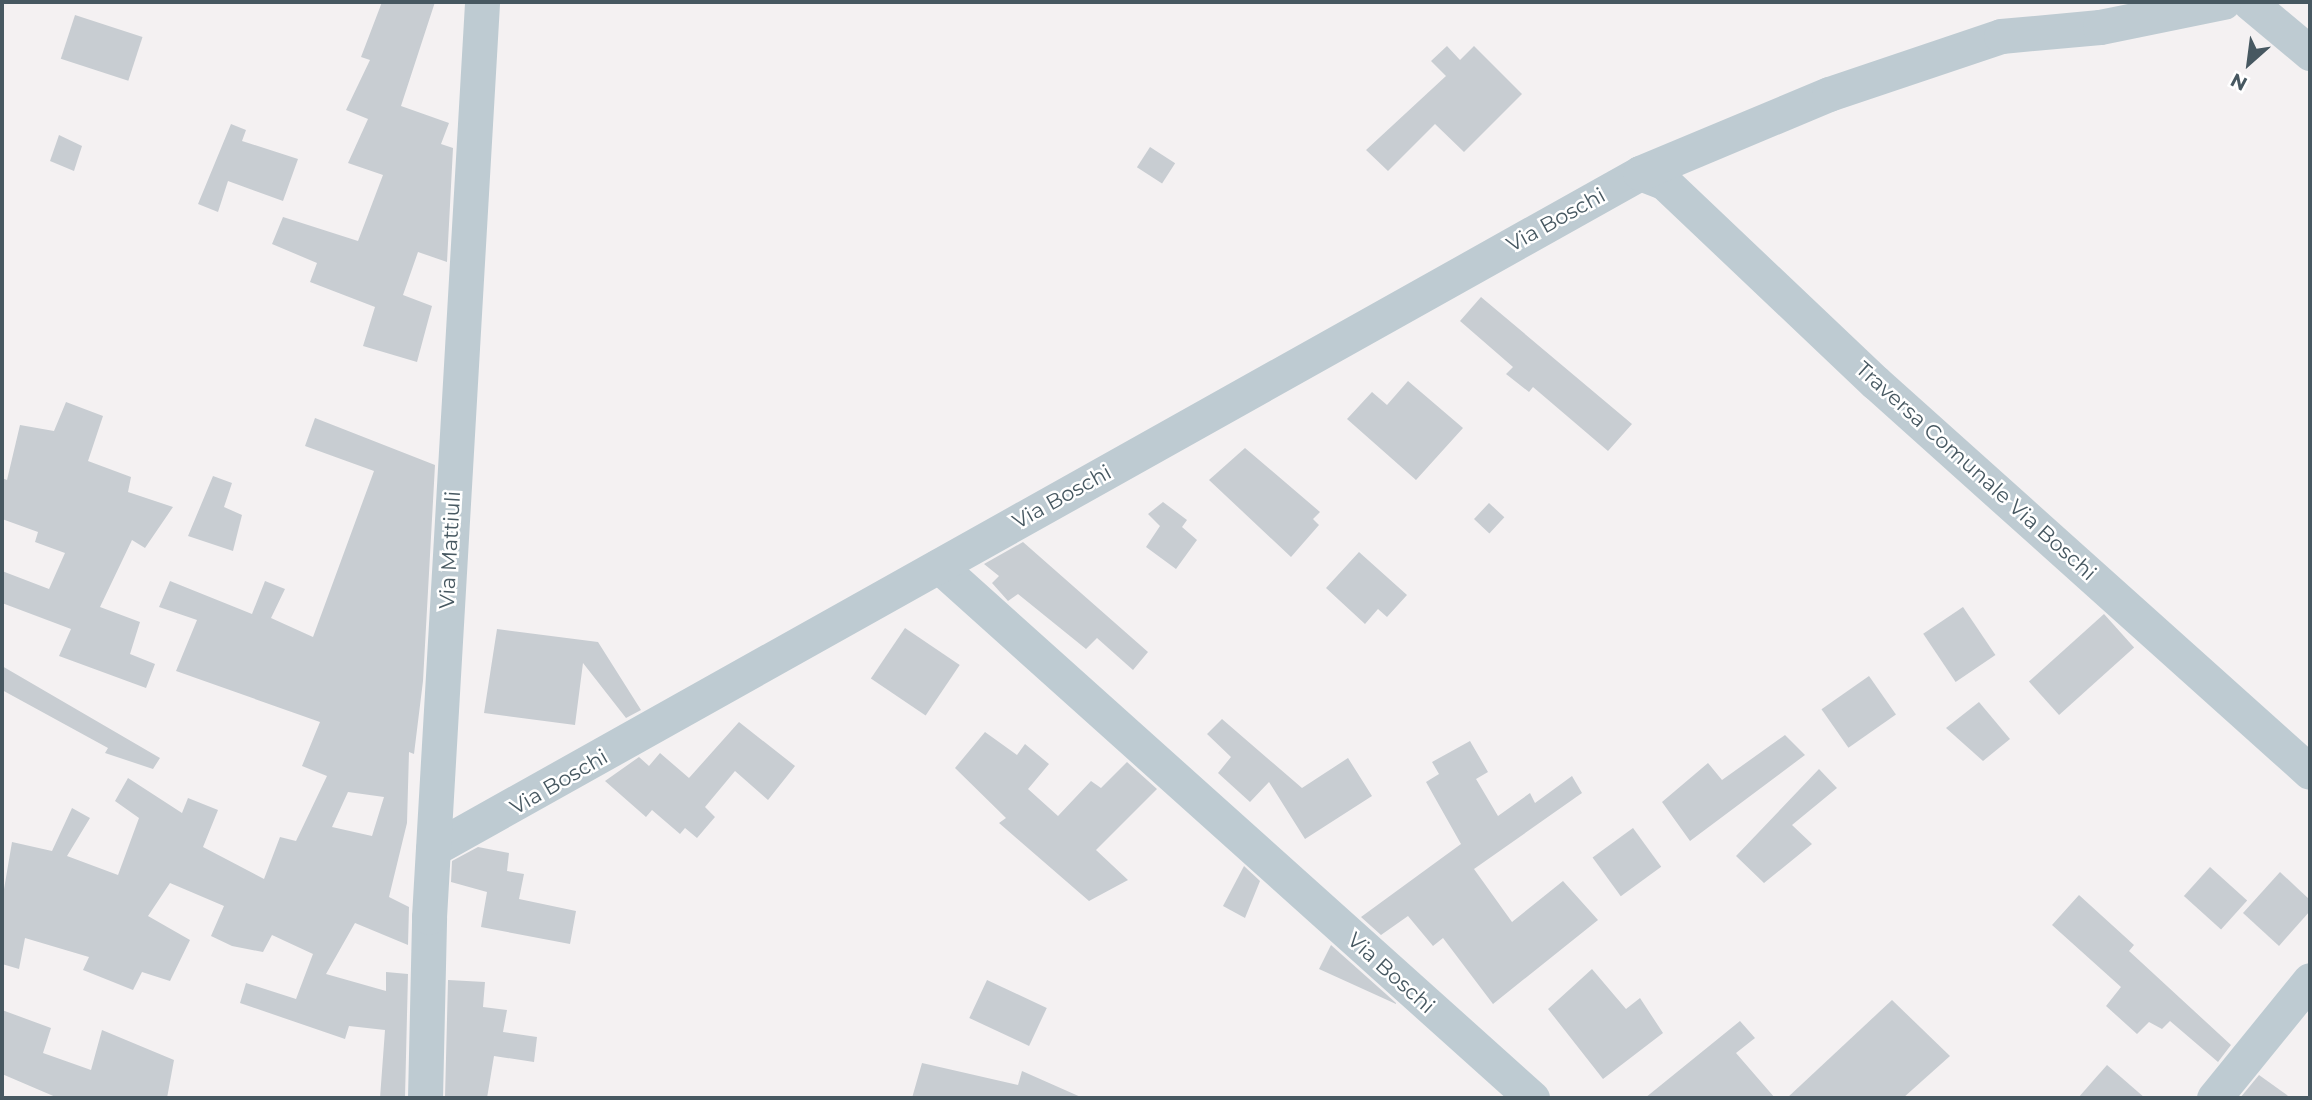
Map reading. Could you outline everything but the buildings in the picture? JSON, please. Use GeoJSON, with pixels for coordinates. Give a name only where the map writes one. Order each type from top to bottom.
{"type":"FeatureCollection","features":[{"type":"Feature","properties":{"kind":"street","name":"Via Mattiuli"},"geometry":{"type":"LineString","coordinates":[[425,1098],[433,849],[482,2]]}},
{"type":"Feature","properties":{"kind":"street","name":"Via Boschi"},"geometry":{"type":"LineString","coordinates":[[433,849],[1640,173],[1829,94],[2001,36],[2139,20],[2223,2]]}},
{"type":"Feature","properties":{"kind":"street"},"geometry":{"type":"LineString","coordinates":[[2249,2],[2310,53]]}},
{"type":"Feature","properties":{"kind":"street","name":"Traversa Comunale Via Boschi"},"geometry":{"type":"LineString","coordinates":[[1640,173],[1664,182],[1875,382],[2310,772]]}},
{"type":"Feature","properties":{"kind":"street","name":"Via Boschi"},"geometry":{"type":"LineString","coordinates":[[939,566],[1532,1098]]}},
{"type":"Feature","properties":{"kind":"street"},"geometry":{"type":"LineString","coordinates":[[2214,1098],[2310,980]]}}]}
